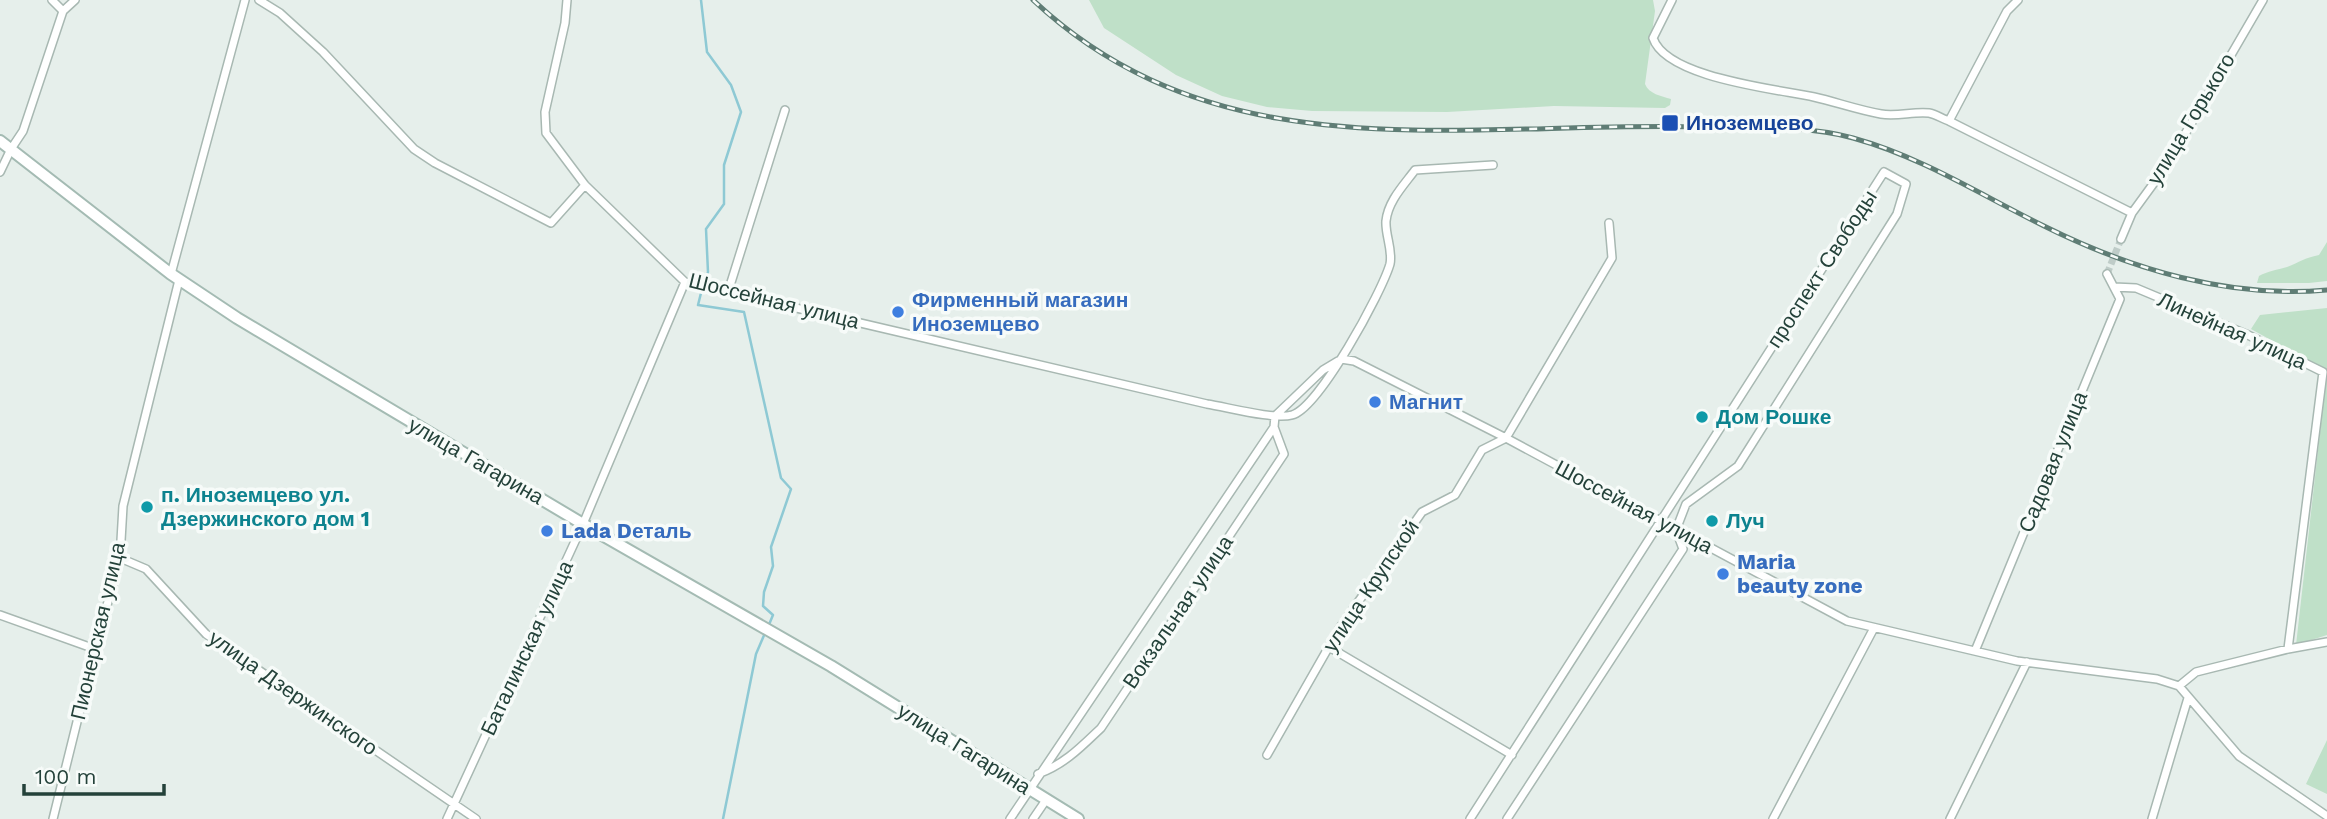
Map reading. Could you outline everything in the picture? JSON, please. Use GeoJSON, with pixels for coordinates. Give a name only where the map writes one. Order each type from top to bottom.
{"type":"FeatureCollection","features":[{"type":"Feature","properties":{"kind":"main road","name":"улица Гагарина"},"geometry":{"type":"LineString","coordinates":[[0,141],[175,277],[305,360],[754,621],[1078,819]]}},
{"type":"Feature","properties":{"kind":"street"},"geometry":{"type":"LineString","coordinates":[[52,0],[63,11]]}},
{"type":"Feature","properties":{"kind":"street"},"geometry":{"type":"LineString","coordinates":[[0,172],[23,131],[63,11],[75,0]]}},
{"type":"Feature","properties":{"kind":"street","name":"Пионерская улица"},"geometry":{"type":"LineString","coordinates":[[54,819],[94,649],[120,558],[122,506],[175,277],[245,0]]}},
{"type":"Feature","properties":{"kind":"street"},"geometry":{"type":"LineString","coordinates":[[258,0],[280,13],[323,52],[370,106],[414,149],[435,163],[551,223],[585,185]]}},
{"type":"Feature","properties":{"kind":"street","name":"Шоссейная улица"},"geometry":{"type":"LineString","coordinates":[[567,0],[565,23],[545,112],[546,133],[585,185],[685,282],[1207,404],[1275,416]]}},
{"type":"Feature","properties":{"kind":"street"},"geometry":{"type":"LineString","coordinates":[[1672,0],[1653,38],[1662,52],[1688,68],[1726,81],[1812,97],[1883,115],[1928,113],[2132,213]]}},
{"type":"Feature","properties":{"kind":"street"},"geometry":{"type":"LineString","coordinates":[[1949,121],[2007,11],[2018,0]]}},
{"type":"Feature","properties":{"kind":"street","name":"улица Горького"},"geometry":{"type":"LineString","coordinates":[[2121,239],[2132,213],[2167,165],[2263,0]]}},
{"type":"Feature","properties":{"kind":"street"},"geometry":{"type":"LineString","coordinates":[[728,292],[785,110]]}},
{"type":"Feature","properties":{"kind":"street"},"geometry":{"type":"LineString","coordinates":[[1275,416],[1292,416],[1302,410],[1341,359],[1359,330],[1390,262],[1386,220],[1392,201],[1415,170],[1493,165]]}},
{"type":"Feature","properties":{"kind":"street","name":"проспект Свободы"},"geometry":{"type":"LineString","coordinates":[[1470,819],[1884,172],[1906,184],[1897,214],[1738,466],[1686,504],[1676,530],[1683,549],[1507,819]]}},
{"type":"Feature","properties":{"kind":"street","name":"улица Крупской"},"geometry":{"type":"LineString","coordinates":[[1267,755],[1329,647],[1422,512],[1455,495],[1482,450],[1506,438],[1612,258],[1609,223]]}},
{"type":"Feature","properties":{"kind":"street"},"geometry":{"type":"LineString","coordinates":[[2107,274],[2114,287]]}},
{"type":"Feature","properties":{"kind":"street","name":"Баталинская улица"},"geometry":{"type":"LineString","coordinates":[[447,819],[583,524],[685,282]]}},
{"type":"Feature","properties":{"kind":"street","name":"Линейная улица"},"geometry":{"type":"LineString","coordinates":[[2114,287],[2136,288],[2246,334],[2323,372],[2288,649]]}},
{"type":"Feature","properties":{"kind":"street","name":"Садовая улица"},"geometry":{"type":"LineString","coordinates":[[1975,651],[2120,299],[2114,287]]}},
{"type":"Feature","properties":{"kind":"street"},"geometry":{"type":"LineString","coordinates":[[1275,416],[1322,370],[1341,359]]}},
{"type":"Feature","properties":{"kind":"street","name":"Шоссейная улица"},"geometry":{"type":"LineString","coordinates":[[1341,359],[1354,361],[1506,438],[1847,621],[2027,662],[2157,679],[2179,685]]}},
{"type":"Feature","properties":{"kind":"street","name":"Вокзальная улица"},"geometry":{"type":"LineString","coordinates":[[1038,774],[1057,767],[1072,756],[1101,727],[1284,453],[1274,427],[1275,416]]}},
{"type":"Feature","properties":{"kind":"street","name":"Вокзальная улица"},"geometry":{"type":"LineString","coordinates":[[1010,819],[1274,427]]}},
{"type":"Feature","properties":{"kind":"street","name":"улица Дзержинского"},"geometry":{"type":"LineString","coordinates":[[120,558],[146,569],[206,634],[476,819]]}},
{"type":"Feature","properties":{"kind":"street"},"geometry":{"type":"LineString","coordinates":[[0,615],[94,649]]}},
{"type":"Feature","properties":{"kind":"street"},"geometry":{"type":"LineString","coordinates":[[1773,819],[1874,628]]}},
{"type":"Feature","properties":{"kind":"street"},"geometry":{"type":"LineString","coordinates":[[2327,642],[2196,672],[2179,685],[2239,756],[2327,816]]}},
{"type":"Feature","properties":{"kind":"street"},"geometry":{"type":"LineString","coordinates":[[1329,647],[1512,755]]}},
{"type":"Feature","properties":{"kind":"street"},"geometry":{"type":"LineString","coordinates":[[1950,819],[2027,662]]}},
{"type":"Feature","properties":{"kind":"street"},"geometry":{"type":"LineString","coordinates":[[2152,819],[2188,698]]}},
{"type":"Feature","properties":{"kind":"street"},"geometry":{"type":"LineString","coordinates":[[1033,819],[1046,800]]}},
{"type":"Feature","properties":{"kind":"green space"},"geometry":{"type":"Polygon","coordinates":[[[1089,0],[1653,0],[1655,11],[1645,84],[1652,92],[1671,99],[1670,105],[1665,108],[1554,106],[1447,112],[1312,111],[1267,107],[1222,96],[1176,75],[1104,28],[1089,0]]]}},
{"type":"Feature","properties":{"kind":"green space"},"geometry":{"type":"Polygon","coordinates":[[[2327,242],[2327,281],[2257,283],[2262,274],[2319,255],[2327,242]]]}},
{"type":"Feature","properties":{"kind":"green space"},"geometry":{"type":"Polygon","coordinates":[[[2327,308],[2327,371],[2251,329],[2260,315],[2327,308]]]}},
{"type":"Feature","properties":{"kind":"green space"},"geometry":{"type":"Polygon","coordinates":[[[2327,371],[2327,635],[2296,645],[2327,371]]]}},
{"type":"Feature","properties":{"kind":"green space"},"geometry":{"type":"Polygon","coordinates":[[[2327,740],[2327,794],[2306,784],[2327,740]]]}},
{"type":"Feature","properties":{"kind":"waterway"},"geometry":{"type":"LineString","coordinates":[[701,0],[707,52],[731,85],[741,112],[724,165],[724,204],[706,229],[706,279]]}},
{"type":"Feature","properties":{"kind":"waterway"},"geometry":{"type":"LineString","coordinates":[[701,293],[698,305],[744,312],[781,478],[791,489],[771,547],[773,566],[764,592],[763,606],[773,615],[768,627]]}},
{"type":"Feature","properties":{"kind":"waterway"},"geometry":{"type":"LineString","coordinates":[[723,819],[756,654],[765,633]]}},
{"type":"Feature","properties":{"kind":"tunnel"},"geometry":{"type":"LineString","coordinates":[[2107,274],[2121,239]]}},
{"type":"Feature","properties":{"kind":"railway"},"geometry":{"type":"LineString","coordinates":[[1033,0],[1106,56],[1184,94],[1266,116],[1351,127],[1438,130],[1740,127],[1817,131],[1853,138],[1903,155],[2044,226],[2146,268],[2181,278],[2254,290],[2327,290]]}},
{"type":"Feature","properties":{"kind":"place","name":"Иноземцево"},"geometry":{"type":"Point","coordinates":[1670,123]}},
{"type":"Feature","properties":{"kind":"place","name":"Фирменный магазин Иноземцево"},"geometry":{"type":"Point","coordinates":[898,312]}},
{"type":"Feature","properties":{"kind":"place","name":"Магнит"},"geometry":{"type":"Point","coordinates":[1375,402]}},
{"type":"Feature","properties":{"kind":"place","name":"Дом Рошке"},"geometry":{"type":"Point","coordinates":[1702,417]}},
{"type":"Feature","properties":{"kind":"place","name":"п. Иноземцево ул. Дзержинского дом 1"},"geometry":{"type":"Point","coordinates":[147,507]}},
{"type":"Feature","properties":{"kind":"place","name":"Луч"},"geometry":{"type":"Point","coordinates":[1712,521]}},
{"type":"Feature","properties":{"kind":"place","name":"Lada Dеталь"},"geometry":{"type":"Point","coordinates":[547,531]}},
{"type":"Feature","properties":{"kind":"place","name":"Maria beauty zone"},"geometry":{"type":"Point","coordinates":[1723,574]}}]}
